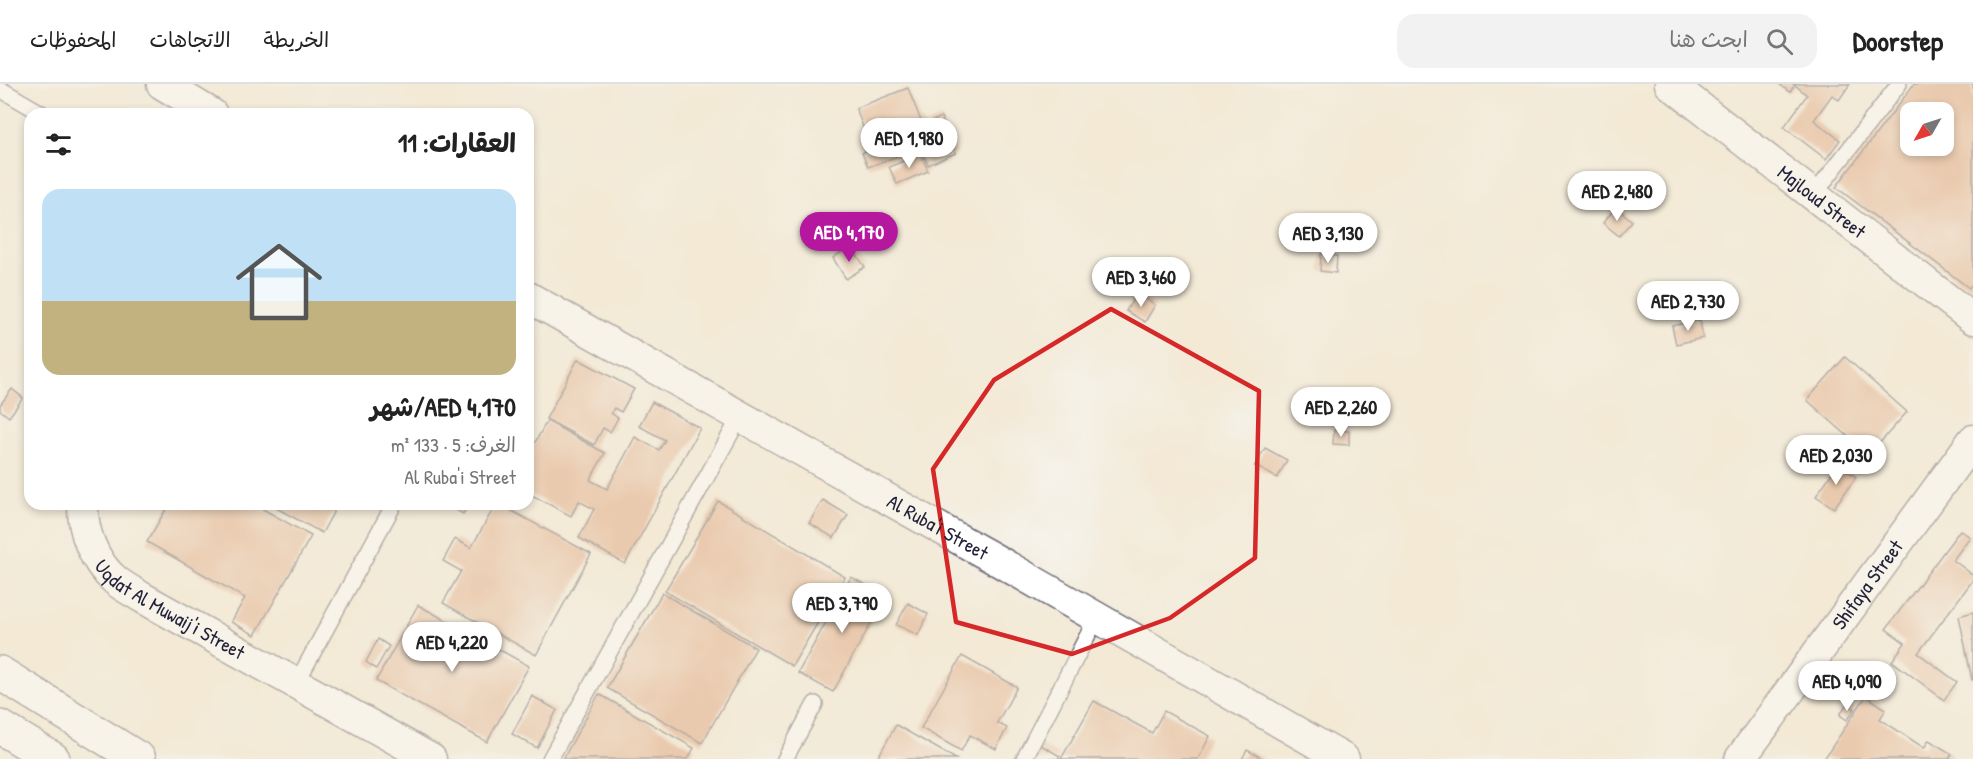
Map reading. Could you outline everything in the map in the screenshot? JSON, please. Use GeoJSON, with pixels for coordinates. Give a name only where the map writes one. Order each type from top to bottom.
{"type":"FeatureCollection","features":[{"type":"Feature","properties":{"kind":"main road"},"geometry":{"type":"LineString","coordinates":[[0,673],[139,759]]}},
{"type":"Feature","properties":{"kind":"main road"},"geometry":{"type":"LineString","coordinates":[[0,727],[52,759]]}},
{"type":"Feature","properties":{"kind":"street"},"geometry":{"type":"LineString","coordinates":[[162,84],[202,108]]}},
{"type":"Feature","properties":{"kind":"street","name":"Majloud Street"},"geometry":{"type":"LineString","coordinates":[[1670,84],[1973,319]]}},
{"type":"Feature","properties":{"kind":"street","name":"Al Ruba'i Street"},"geometry":{"type":"LineString","coordinates":[[534,300],[1097,617],[1344,759]]}},
{"type":"Feature","properties":{"kind":"street","name":"Shifaya Street"},"geometry":{"type":"LineString","coordinates":[[1740,759],[1973,440]]}},
{"type":"Feature","properties":{"kind":"street","name":"Uqdat Al Muwaij'i Street"},"geometry":{"type":"LineString","coordinates":[[83,510],[82,519],[93,552],[114,579],[143,598],[297,682],[431,759]]}},
{"type":"Feature","properties":{"kind":"lane"},"geometry":{"type":"LineString","coordinates":[[1813,196],[1899,84]]}},
{"type":"Feature","properties":{"kind":"lane"},"geometry":{"type":"LineString","coordinates":[[0,89],[33,108]]}},
{"type":"Feature","properties":{"kind":"lane"},"geometry":{"type":"LineString","coordinates":[[550,759],[740,417]]}},
{"type":"Feature","properties":{"kind":"lane"},"geometry":{"type":"LineString","coordinates":[[297,682],[391,510]]}},
{"type":"Feature","properties":{"kind":"lane"},"geometry":{"type":"LineString","coordinates":[[1024,759],[1097,617]]}},
{"type":"Feature","properties":{"kind":"lane"},"geometry":{"type":"LineString","coordinates":[[785,759],[815,704]]}},
{"type":"Feature","properties":{"kind":"highlighted area"},"geometry":{"type":"Polygon","coordinates":[[[1111,309],[1259,391],[1255,558],[1170,618],[1072,654],[956,622],[933,469],[994,380],[1111,309]]]}},
{"type":"Feature","properties":{"kind":"building"},"geometry":{"type":"Polygon","coordinates":[[[1779,84],[1850,84],[1839,100],[1832,95],[1814,120],[1840,140],[1826,159],[1784,127],[1807,95],[1795,85],[1790,92],[1779,84]]]}},
{"type":"Feature","properties":{"kind":"building"},"geometry":{"type":"Polygon","coordinates":[[[1914,84],[1973,84],[1973,283],[1969,288],[1836,187],[1900,102],[1900,156],[1954,156],[1954,102],[1900,102],[1914,84]]]}},
{"type":"Feature","properties":{"kind":"building"},"geometry":{"type":"Polygon","coordinates":[[[908,88],[930,144],[868,167],[862,153],[871,149],[856,108],[908,88]]]}},
{"type":"Feature","properties":{"kind":"building"},"geometry":{"type":"Polygon","coordinates":[[[941,117],[956,153],[928,165],[922,152],[938,145],[929,123],[941,117]]]}},
{"type":"Feature","properties":{"kind":"building"},"geometry":{"type":"Polygon","coordinates":[[[921,154],[928,171],[897,184],[889,167],[921,154]]]}},
{"type":"Feature","properties":{"kind":"building"},"geometry":{"type":"Polygon","coordinates":[[[1616,207],[1632,221],[1619,236],[1603,223],[1616,207]]]}},
{"type":"Feature","properties":{"kind":"building"},"geometry":{"type":"Polygon","coordinates":[[[851,246],[865,267],[846,279],[833,258],[851,246]]]}},
{"type":"Feature","properties":{"kind":"building"},"geometry":{"type":"Polygon","coordinates":[[[1321,254],[1337,256],[1336,273],[1320,271],[1321,254]]]}},
{"type":"Feature","properties":{"kind":"building"},"geometry":{"type":"Polygon","coordinates":[[[1137,293],[1155,305],[1145,322],[1126,311],[1137,293]]]}},
{"type":"Feature","properties":{"kind":"building"},"geometry":{"type":"Polygon","coordinates":[[[1700,320],[1703,338],[1676,344],[1672,326],[1700,320]]]}},
{"type":"Feature","properties":{"kind":"building"},"geometry":{"type":"Polygon","coordinates":[[[1845,357],[1907,412],[1869,455],[1807,400],[1845,357]]]}},
{"type":"Feature","properties":{"kind":"building"},"geometry":{"type":"Polygon","coordinates":[[[578,359],[634,389],[621,412],[614,408],[611,413],[618,418],[610,432],[603,428],[594,445],[546,419],[578,359]]]}},
{"type":"Feature","properties":{"kind":"building"},"geometry":{"type":"Polygon","coordinates":[[[12,389],[23,398],[9,417],[0,410],[0,405],[12,389]]]}},
{"type":"Feature","properties":{"kind":"building"},"geometry":{"type":"Polygon","coordinates":[[[652,402],[700,428],[625,564],[579,538],[594,509],[579,501],[571,516],[534,496],[534,444],[547,421],[605,453],[590,480],[607,489],[635,437],[659,450],[665,440],[639,426],[652,402]]]}},
{"type":"Feature","properties":{"kind":"building"},"geometry":{"type":"Polygon","coordinates":[[[1334,430],[1349,431],[1349,445],[1333,444],[1334,430]]]}},
{"type":"Feature","properties":{"kind":"building"},"geometry":{"type":"Polygon","coordinates":[[[1265,448],[1287,460],[1277,478],[1255,466],[1265,448]]]}},
{"type":"Feature","properties":{"kind":"building"},"geometry":{"type":"Polygon","coordinates":[[[1838,464],[1856,477],[1834,508],[1816,496],[1838,464]]]}},
{"type":"Feature","properties":{"kind":"building"},"geometry":{"type":"Polygon","coordinates":[[[823,500],[848,515],[834,538],[809,523],[823,500]]]}},
{"type":"Feature","properties":{"kind":"building"},"geometry":{"type":"Polygon","coordinates":[[[718,501],[845,577],[792,666],[665,591],[718,501]]]}},
{"type":"Feature","properties":{"kind":"building"},"geometry":{"type":"Polygon","coordinates":[[[166,510],[265,510],[311,536],[255,635],[231,622],[245,598],[147,542],[166,510]]]}},
{"type":"Feature","properties":{"kind":"building"},"geometry":{"type":"Polygon","coordinates":[[[280,510],[334,510],[322,533],[280,510]]]}},
{"type":"Feature","properties":{"kind":"building"},"geometry":{"type":"Polygon","coordinates":[[[493,510],[510,510],[591,554],[536,655],[443,603],[461,571],[443,561],[455,539],[471,548],[493,510]]]}},
{"type":"Feature","properties":{"kind":"building"},"geometry":{"type":"Polygon","coordinates":[[[1960,530],[1970,537],[1953,560],[1973,575],[1973,580],[1918,653],[1957,682],[1944,700],[1892,661],[1905,643],[1886,629],[1960,530]]]}},
{"type":"Feature","properties":{"kind":"building"},"geometry":{"type":"Polygon","coordinates":[[[851,577],[886,596],[833,692],[798,673],[851,577]]]}},
{"type":"Feature","properties":{"kind":"building"},"geometry":{"type":"Polygon","coordinates":[[[662,593],[756,648],[702,743],[607,688],[662,593]]]}},
{"type":"Feature","properties":{"kind":"building"},"geometry":{"type":"Polygon","coordinates":[[[908,603],[928,614],[918,635],[896,625],[908,603]]]}},
{"type":"Feature","properties":{"kind":"building"},"geometry":{"type":"Polygon","coordinates":[[[418,605],[529,666],[487,742],[376,681],[418,605]]]}},
{"type":"Feature","properties":{"kind":"building"},"geometry":{"type":"Polygon","coordinates":[[[1973,612],[1973,680],[1972,680],[1959,616],[1973,612]]]}},
{"type":"Feature","properties":{"kind":"building"},"geometry":{"type":"Polygon","coordinates":[[[378,639],[389,646],[376,669],[366,662],[378,639]]]}},
{"type":"Feature","properties":{"kind":"building"},"geometry":{"type":"Polygon","coordinates":[[[962,656],[1017,687],[997,723],[1007,728],[996,749],[970,735],[961,751],[921,728],[962,656]]]}},
{"type":"Feature","properties":{"kind":"building"},"geometry":{"type":"Polygon","coordinates":[[[599,694],[694,748],[688,759],[563,759],[599,694]]]}},
{"type":"Feature","properties":{"kind":"building"},"geometry":{"type":"Polygon","coordinates":[[[532,696],[557,710],[537,748],[512,734],[532,696]]]}},
{"type":"Feature","properties":{"kind":"building"},"geometry":{"type":"Polygon","coordinates":[[[1866,696],[1886,709],[1880,719],[1924,748],[1929,740],[1952,754],[1949,759],[1824,759],[1866,696]]]}},
{"type":"Feature","properties":{"kind":"building"},"geometry":{"type":"Polygon","coordinates":[[[1094,701],[1152,733],[1164,711],[1210,736],[1198,759],[1061,759],[1094,701]]]}},
{"type":"Feature","properties":{"kind":"building"},"geometry":{"type":"Polygon","coordinates":[[[1847,703],[1855,709],[1847,720],[1840,715],[1847,703]]]}},
{"type":"Feature","properties":{"kind":"building"},"geometry":{"type":"Polygon","coordinates":[[[896,725],[956,759],[877,759],[896,725]]]}},
{"type":"Feature","properties":{"kind":"building"},"geometry":{"type":"Polygon","coordinates":[[[1039,744],[1060,756],[1058,759],[1031,759],[1039,744]]]}},
{"type":"Feature","properties":{"kind":"building"},"geometry":{"type":"Polygon","coordinates":[[[1247,750],[1264,759],[1242,759],[1247,750]]]}}]}
